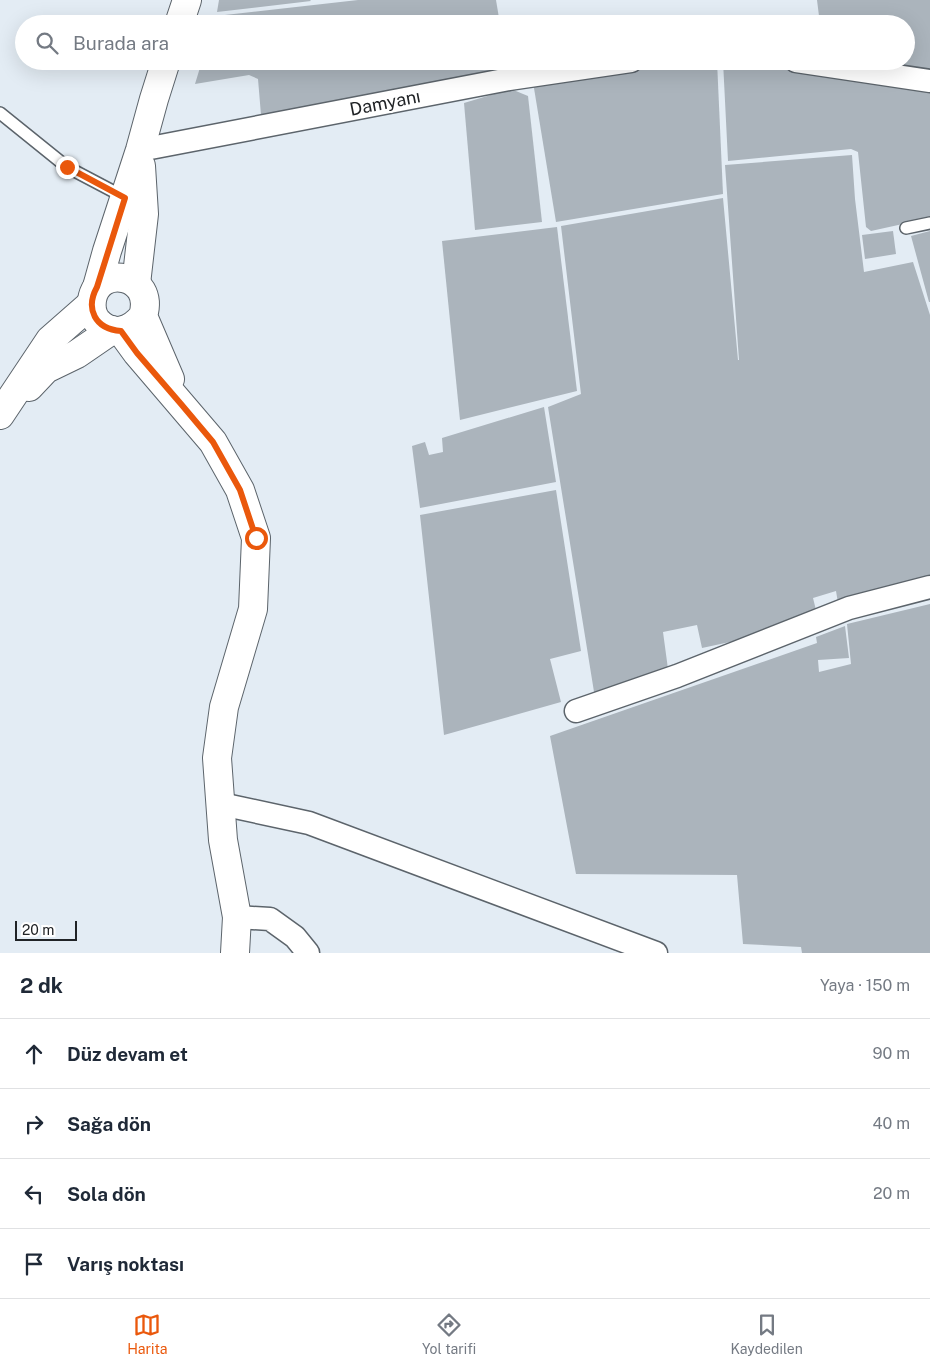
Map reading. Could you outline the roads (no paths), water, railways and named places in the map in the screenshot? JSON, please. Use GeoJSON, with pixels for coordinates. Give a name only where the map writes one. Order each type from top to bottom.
{"type":"FeatureCollection","features":[{"type":"Feature","properties":{"kind":"street"},"geometry":{"type":"LineString","coordinates":[[182,15],[187,0]]}},
{"type":"Feature","properties":{"kind":"street"},"geometry":{"type":"LineString","coordinates":[[125,326],[104,327],[97,321],[93,313],[94,296],[163,70]]}},
{"type":"Feature","properties":{"kind":"street","name":"Damyanı"},"geometry":{"type":"LineString","coordinates":[[140,150],[509,79],[570,70]]}},
{"type":"Feature","properties":{"kind":"street"},"geometry":{"type":"LineString","coordinates":[[856,70],[930,81]]}},
{"type":"Feature","properties":{"kind":"street"},"geometry":{"type":"LineString","coordinates":[[136,284],[144,214],[140,150]]}},
{"type":"Feature","properties":{"kind":"street"},"geometry":{"type":"LineString","coordinates":[[120,277],[129,279],[136,284],[142,291],[145,299],[145,308],[125,326],[77,354],[46,369],[0,416],[50,340],[94,296],[104,281],[120,277]]}},
{"type":"Feature","properties":{"kind":"street"},"geometry":{"type":"LineString","coordinates":[[125,326],[181,404],[213,442],[240,490],[256,538],[254,609],[224,706],[217,758],[223,840],[237,917],[235,953]]}},
{"type":"Feature","properties":{"kind":"street"},"geometry":{"type":"LineString","coordinates":[[576,711],[677,676],[849,608],[930,587]]}},
{"type":"Feature","properties":{"kind":"street"},"geometry":{"type":"LineString","coordinates":[[221,804],[309,823],[656,953]]}},
{"type":"Feature","properties":{"kind":"street"},"geometry":{"type":"LineString","coordinates":[[237,917],[270,919],[295,937],[308,953]]}},
{"type":"Feature","properties":{"kind":"lane"},"geometry":{"type":"LineString","coordinates":[[0,112],[67,167],[125,198]]}},
{"type":"Feature","properties":{"kind":"lane"},"geometry":{"type":"LineString","coordinates":[[906,228],[930,223]]}}]}
